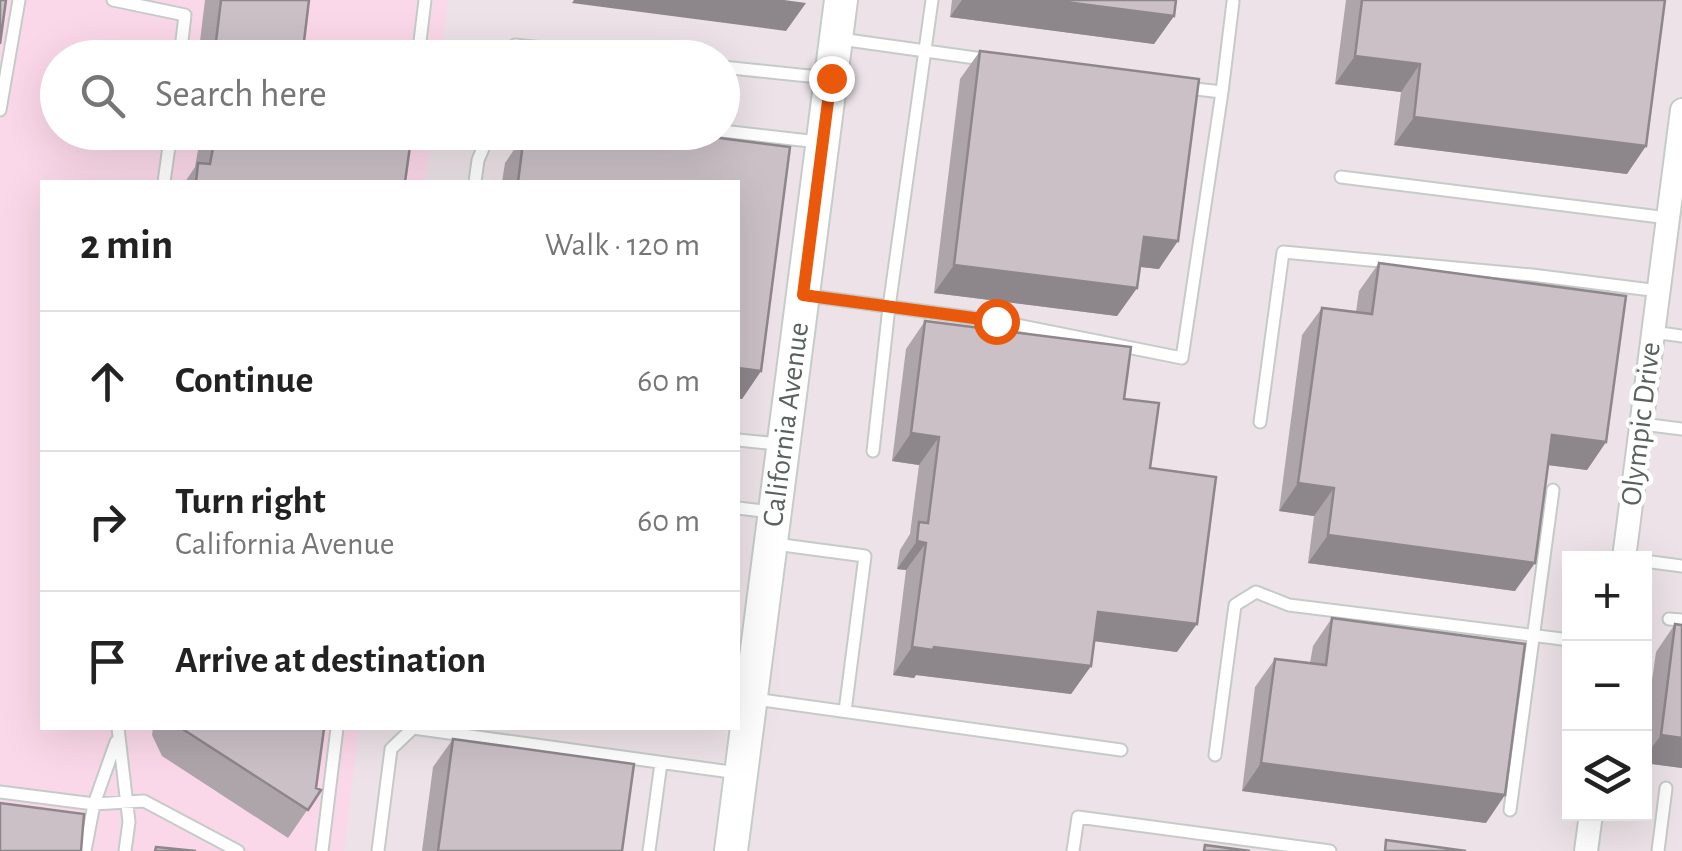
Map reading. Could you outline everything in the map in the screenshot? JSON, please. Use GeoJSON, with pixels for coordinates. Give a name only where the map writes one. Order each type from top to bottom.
{"type":"FeatureCollection","features":[{"type":"Feature","properties":{"kind":"main road","name":"California Avenue"},"geometry":{"type":"LineString","coordinates":[[731,851],[841,0]]}},
{"type":"Feature","properties":{"kind":"street","name":"Olympic Drive"},"geometry":{"type":"LineString","coordinates":[[1625,551],[1682,110]]}},
{"type":"Feature","properties":{"kind":"street"},"geometry":{"type":"LineString","coordinates":[[1586,851],[1590,821]]}},
{"type":"Feature","properties":{"kind":"lane"},"geometry":{"type":"LineString","coordinates":[[0,110],[19,0]]}},
{"type":"Feature","properties":{"kind":"lane"},"geometry":{"type":"LineString","coordinates":[[113,0],[185,15],[182,40]]}},
{"type":"Feature","properties":{"kind":"lane"},"geometry":{"type":"LineString","coordinates":[[420,40],[426,0]]}},
{"type":"Feature","properties":{"kind":"lane"},"geometry":{"type":"LineString","coordinates":[[873,451],[932,0]]}},
{"type":"Feature","properties":{"kind":"lane"},"geometry":{"type":"LineString","coordinates":[[803,295],[996,321],[1182,358],[1233,2]]}},
{"type":"Feature","properties":{"kind":"lane"},"geometry":{"type":"LineString","coordinates":[[836,38],[1005,62]]}},
{"type":"Feature","properties":{"kind":"lane"},"geometry":{"type":"LineString","coordinates":[[740,69],[831,78]]}},
{"type":"Feature","properties":{"kind":"lane"},"geometry":{"type":"LineString","coordinates":[[1182,87],[1222,92]]}},
{"type":"Feature","properties":{"kind":"lane"},"geometry":{"type":"LineString","coordinates":[[740,133],[822,143]]}},
{"type":"Feature","properties":{"kind":"lane"},"geometry":{"type":"LineString","coordinates":[[164,180],[168,150]]}},
{"type":"Feature","properties":{"kind":"lane"},"geometry":{"type":"LineString","coordinates":[[476,180],[482,150]]}},
{"type":"Feature","properties":{"kind":"lane"},"geometry":{"type":"LineString","coordinates":[[1341,177],[1668,218]]}},
{"type":"Feature","properties":{"kind":"lane"},"geometry":{"type":"LineString","coordinates":[[1260,422],[1283,252],[1658,291]]}},
{"type":"Feature","properties":{"kind":"lane"},"geometry":{"type":"LineString","coordinates":[[1653,332],[1682,336]]}},
{"type":"Feature","properties":{"kind":"lane"},"geometry":{"type":"LineString","coordinates":[[1642,424],[1682,429]]}},
{"type":"Feature","properties":{"kind":"lane"},"geometry":{"type":"LineString","coordinates":[[740,440],[784,445]]}},
{"type":"Feature","properties":{"kind":"lane"},"geometry":{"type":"LineString","coordinates":[[1510,810],[1553,490]]}},
{"type":"Feature","properties":{"kind":"lane"},"geometry":{"type":"LineString","coordinates":[[740,509],[773,528],[865,556],[845,712]]}},
{"type":"Feature","properties":{"kind":"lane"},"geometry":{"type":"LineString","coordinates":[[1652,562],[1682,565]]}},
{"type":"Feature","properties":{"kind":"lane"},"geometry":{"type":"LineString","coordinates":[[1216,754],[1235,604],[1256,592],[1289,605],[1562,639]]}},
{"type":"Feature","properties":{"kind":"lane"},"geometry":{"type":"LineString","coordinates":[[751,698],[1121,750]]}},
{"type":"Feature","properties":{"kind":"lane"},"geometry":{"type":"LineString","coordinates":[[322,851],[337,730]]}},
{"type":"Feature","properties":{"kind":"lane"},"geometry":{"type":"LineString","coordinates":[[378,851],[391,749],[410,730]]}},
{"type":"Feature","properties":{"kind":"lane"},"geometry":{"type":"LineString","coordinates":[[426,730],[741,774]]}},
{"type":"Feature","properties":{"kind":"lane"},"geometry":{"type":"LineString","coordinates":[[118,732],[130,822],[125,851]]}},
{"type":"Feature","properties":{"kind":"lane"},"geometry":{"type":"LineString","coordinates":[[86,851],[94,804],[118,732]]}},
{"type":"Feature","properties":{"kind":"lane"},"geometry":{"type":"LineString","coordinates":[[649,851],[660,763]]}},
{"type":"Feature","properties":{"kind":"lane"},"geometry":{"type":"LineString","coordinates":[[1658,851],[1666,788]]}},
{"type":"Feature","properties":{"kind":"lane"},"geometry":{"type":"LineString","coordinates":[[0,792],[94,804],[144,800],[238,851]]}},
{"type":"Feature","properties":{"kind":"lane"},"geometry":{"type":"LineString","coordinates":[[1073,851],[1078,817],[1330,851]]}},
{"type":"Feature","properties":{"kind":"shaded area"},"geometry":{"type":"Polygon","coordinates":[[[0,0],[448,0],[443,40],[40,40],[40,150],[430,150],[425,180],[40,180],[40,730],[359,730],[344,851],[0,851],[0,0]]]}},
{"type":"Feature","properties":{"kind":"building"},"geometry":{"type":"Polygon","coordinates":[[[0,0],[6,0],[0,44],[0,0]]]}},
{"type":"Feature","properties":{"kind":"building"},"geometry":{"type":"Polygon","coordinates":[[[221,0],[309,0],[304,40],[216,40],[221,0]]]}},
{"type":"Feature","properties":{"kind":"building"},"geometry":{"type":"Polygon","coordinates":[[[1050,0],[1176,0],[1174,16],[1050,0]]]}},
{"type":"Feature","properties":{"kind":"building"},"geometry":{"type":"Polygon","coordinates":[[[1362,0],[1665,0],[1646,146],[1414,117],[1420,64],[1355,56],[1362,0]]]}},
{"type":"Feature","properties":{"kind":"building"},"geometry":{"type":"Polygon","coordinates":[[[980,51],[1199,79],[1178,241],[1144,237],[1137,288],[954,265],[980,51]]]}},
{"type":"Feature","properties":{"kind":"building"},"geometry":{"type":"Polygon","coordinates":[[[740,141],[790,147],[761,371],[740,368],[740,180],[518,180],[522,150],[740,150],[740,141]]]}},
{"type":"Feature","properties":{"kind":"building"},"geometry":{"type":"Polygon","coordinates":[[[213,150],[409,150],[405,180],[196,180],[198,163],[210,164],[213,150]]]}},
{"type":"Feature","properties":{"kind":"building"},"geometry":{"type":"Polygon","coordinates":[[[1379,263],[1626,296],[1606,442],[1552,435],[1535,563],[1328,535],[1334,488],[1298,483],[1322,308],[1372,314],[1379,263]]]}},
{"type":"Feature","properties":{"kind":"building"},"geometry":{"type":"Polygon","coordinates":[[[925,321],[1131,347],[1124,399],[1159,403],[1150,468],[1216,477],[1197,624],[1098,612],[1091,666],[912,647],[926,543],[917,541],[919,522],[928,523],[939,437],[911,433],[925,321]]]}},
{"type":"Feature","properties":{"kind":"building"},"geometry":{"type":"Polygon","coordinates":[[[1332,618],[1525,644],[1505,795],[1261,763],[1275,659],[1326,665],[1332,618]]]}},
{"type":"Feature","properties":{"kind":"building"},"geometry":{"type":"Polygon","coordinates":[[[1675,624],[1682,625],[1682,738],[1661,735],[1675,624]]]}},
{"type":"Feature","properties":{"kind":"building"},"geometry":{"type":"Polygon","coordinates":[[[184,730],[324,730],[316,788],[321,790],[308,810],[184,730]]]}},
{"type":"Feature","properties":{"kind":"building"},"geometry":{"type":"Polygon","coordinates":[[[453,739],[634,764],[622,851],[438,851],[453,739]]]}},
{"type":"Feature","properties":{"kind":"building"},"geometry":{"type":"Polygon","coordinates":[[[0,803],[84,814],[81,851],[0,851],[0,803]]]}},
{"type":"Feature","properties":{"kind":"building"},"geometry":{"type":"Polygon","coordinates":[[[1386,840],[1466,851],[1385,851],[1386,840]]]}},
{"type":"Feature","properties":{"kind":"building"},"geometry":{"type":"Polygon","coordinates":[[[1205,845],[1250,851],[1204,851],[1205,845]]]}},
{"type":"Feature","properties":{"kind":"building"},"geometry":{"type":"Polygon","coordinates":[[[156,847],[196,851],[155,851],[156,847]]]}},
{"type":"Feature","properties":{"kind":"route"},"geometry":{"type":"LineString","coordinates":[[831,78],[803,295],[996,321]]}}]}
